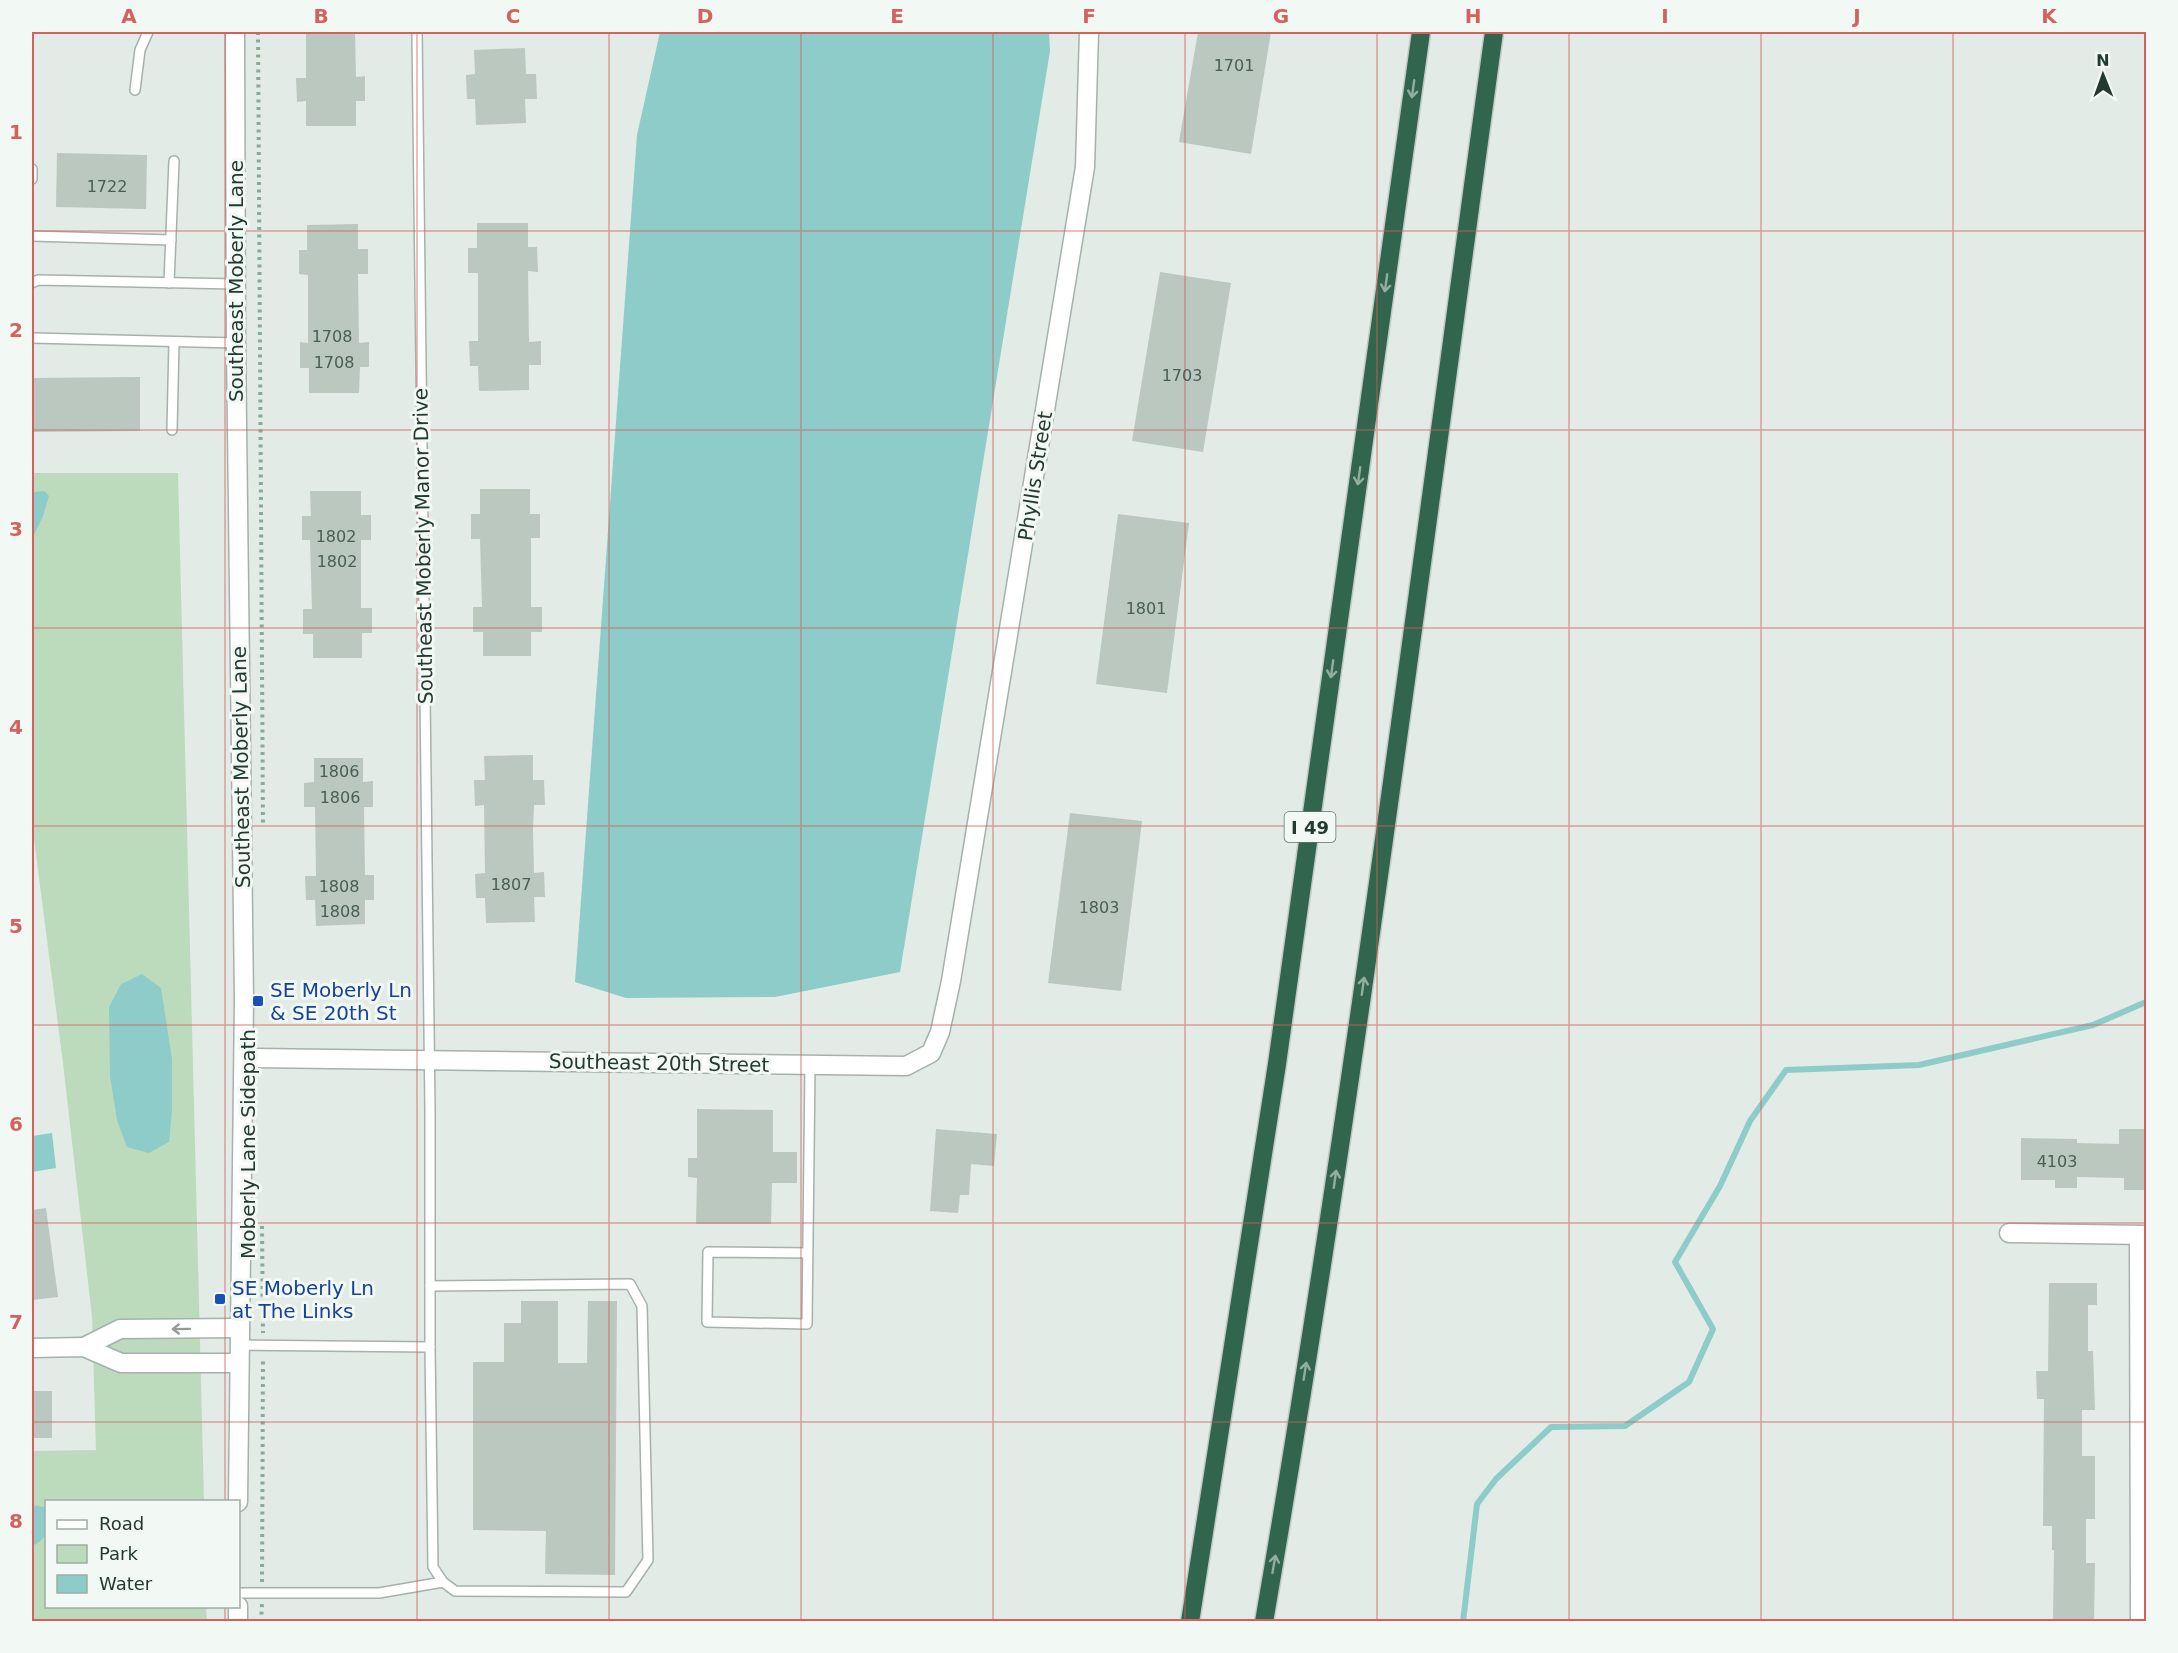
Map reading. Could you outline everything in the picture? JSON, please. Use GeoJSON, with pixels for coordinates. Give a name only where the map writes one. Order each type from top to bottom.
{"type":"FeatureCollection","features":[{"type":"Feature","properties":{"kind":"highway","name":"I 49"},"geometry":{"type":"LineString","coordinates":[[1190,1622],[1277,1064],[1421,32]]}},
{"type":"Feature","properties":{"kind":"highway"},"geometry":{"type":"LineString","coordinates":[[1264,1622],[1347,1096],[1439,444],[1494,32]]}},
{"type":"Feature","properties":{"kind":"highway"},"geometry":{"type":"LineString","coordinates":[[1486,90],[1501,32]]}},
{"type":"Feature","properties":{"kind":"street","name":"Southeast Moberly Lane"},"geometry":{"type":"LineString","coordinates":[[235,32],[244,1058],[238,1500]]}},
{"type":"Feature","properties":{"kind":"street","name":"Phyllis Street"},"geometry":{"type":"LineString","coordinates":[[962,918],[1086,167],[1089,32]]}},
{"type":"Feature","properties":{"kind":"street","name":"Southeast 20th Street"},"geometry":{"type":"LineString","coordinates":[[244,1058],[906,1066],[931,1053],[940,1032],[962,918]]}},
{"type":"Feature","properties":{"kind":"street"},"geometry":{"type":"LineString","coordinates":[[2009,1233],[2143,1235],[2140,1622]]}},
{"type":"Feature","properties":{"kind":"street"},"geometry":{"type":"LineString","coordinates":[[84,1347],[120,1329],[240,1336]]}},
{"type":"Feature","properties":{"kind":"street"},"geometry":{"type":"LineString","coordinates":[[32,1348],[84,1347],[120,1363],[239,1363]]}},
{"type":"Feature","properties":{"kind":"lane"},"geometry":{"type":"LineString","coordinates":[[135,90],[140,50],[148,32]]}},
{"type":"Feature","properties":{"kind":"lane","name":"Southeast Moberly Manor Drive"},"geometry":{"type":"LineString","coordinates":[[417,32],[433,1568],[443,1582]]}},
{"type":"Feature","properties":{"kind":"lane"},"geometry":{"type":"LineString","coordinates":[[169,283],[174,161]]}},
{"type":"Feature","properties":{"kind":"lane"},"geometry":{"type":"LineString","coordinates":[[32,169],[32,179]]}},
{"type":"Feature","properties":{"kind":"lane"},"geometry":{"type":"LineString","coordinates":[[32,236],[171,240]]}},
{"type":"Feature","properties":{"kind":"lane"},"geometry":{"type":"LineString","coordinates":[[32,283],[38,280],[236,284]]}},
{"type":"Feature","properties":{"kind":"lane"},"geometry":{"type":"LineString","coordinates":[[32,338],[236,343]]}},
{"type":"Feature","properties":{"kind":"lane"},"geometry":{"type":"LineString","coordinates":[[172,430],[174,342]]}},
{"type":"Feature","properties":{"kind":"lane"},"geometry":{"type":"LineString","coordinates":[[807,1253],[708,1252],[707,1322],[807,1324],[810,1065]]}},
{"type":"Feature","properties":{"kind":"lane"},"geometry":{"type":"LineString","coordinates":[[240,1593],[379,1593],[443,1582],[454,1591],[626,1592],[648,1560],[642,1306],[630,1284],[430,1286]]}},
{"type":"Feature","properties":{"kind":"lane"},"geometry":{"type":"LineString","coordinates":[[240,1336],[430,1347]]}},
{"type":"Feature","properties":{"kind":"path"},"geometry":{"type":"LineString","coordinates":[[258,32],[262,829]]}},
{"type":"Feature","properties":{"kind":"path","name":"Moberly Lane Sidepath"},"geometry":{"type":"LineString","coordinates":[[262,1218],[263,1322]]}},
{"type":"Feature","properties":{"kind":"path"},"geometry":{"type":"LineString","coordinates":[[262,1369],[262,1572]]}},
{"type":"Feature","properties":{"kind":"green space"},"geometry":{"type":"Polygon","coordinates":[[[32,473],[178,473],[204,1500],[45,1500],[45,1608],[206,1608],[207,1621],[32,1621],[32,1451],[96,1450],[92,1317],[63,1063],[32,824],[32,473]]]}},
{"type":"Feature","properties":{"kind":"water"},"geometry":{"type":"Polygon","coordinates":[[[660,32],[1049,32],[1050,51],[900,972],[775,997],[626,998],[575,982],[637,135],[660,32]]]}},
{"type":"Feature","properties":{"kind":"water"},"geometry":{"type":"Polygon","coordinates":[[[45,491],[49,496],[32,539],[32,494],[45,491]]]}},
{"type":"Feature","properties":{"kind":"water"},"geometry":{"type":"Polygon","coordinates":[[[142,974],[161,988],[172,1059],[172,1110],[169,1142],[149,1153],[127,1147],[117,1120],[110,1076],[109,1007],[121,984],[142,974]]]}},
{"type":"Feature","properties":{"kind":"water"},"geometry":{"type":"Polygon","coordinates":[[[52,1133],[56,1168],[32,1172],[32,1136],[52,1133]]]}},
{"type":"Feature","properties":{"kind":"water"},"geometry":{"type":"Polygon","coordinates":[[[32,1505],[44,1507],[45,1535],[32,1546],[32,1505]]]}},
{"type":"Feature","properties":{"kind":"building"},"geometry":{"type":"Polygon","coordinates":[[[306,32],[355,32],[356,77],[365,76],[365,101],[356,101],[356,126],[306,126],[306,101],[297,102],[296,78],[306,78],[306,32]]]}},
{"type":"Feature","properties":{"kind":"building"},"geometry":{"type":"Polygon","coordinates":[[[1198,32],[1271,32],[1251,154],[1179,142],[1198,32]]]}},
{"type":"Feature","properties":{"kind":"building"},"geometry":{"type":"Polygon","coordinates":[[[525,48],[526,74],[536,74],[537,99],[525,99],[526,123],[476,125],[475,99],[467,99],[466,75],[475,74],[474,50],[525,48]]]}},
{"type":"Feature","properties":{"kind":"building"},"geometry":{"type":"Polygon","coordinates":[[[57,153],[147,155],[146,209],[56,207],[57,153]]]}},
{"type":"Feature","properties":{"kind":"building"},"geometry":{"type":"Polygon","coordinates":[[[477,223],[528,223],[528,247],[537,247],[538,272],[528,271],[529,342],[541,341],[541,365],[529,365],[529,390],[479,391],[478,366],[470,366],[469,341],[478,341],[478,273],[468,273],[468,248],[477,248],[477,223]]]}},
{"type":"Feature","properties":{"kind":"building"},"geometry":{"type":"Polygon","coordinates":[[[358,224],[358,249],[368,249],[368,274],[358,274],[359,343],[369,342],[369,367],[360,367],[359,393],[309,393],[309,368],[300,368],[300,342],[308,343],[308,275],[299,274],[299,250],[307,250],[307,225],[358,224]]]}},
{"type":"Feature","properties":{"kind":"building"},"geometry":{"type":"Polygon","coordinates":[[[1160,272],[1231,283],[1203,452],[1132,441],[1160,272]]]}},
{"type":"Feature","properties":{"kind":"building"},"geometry":{"type":"Polygon","coordinates":[[[140,377],[140,431],[32,432],[32,378],[140,377]]]}},
{"type":"Feature","properties":{"kind":"building"},"geometry":{"type":"Polygon","coordinates":[[[480,489],[530,489],[530,514],[540,514],[540,538],[531,538],[531,607],[542,607],[542,632],[531,632],[531,656],[483,656],[483,632],[473,632],[473,607],[482,607],[480,539],[471,539],[471,514],[480,514],[480,489]]]}},
{"type":"Feature","properties":{"kind":"building"},"geometry":{"type":"Polygon","coordinates":[[[310,491],[361,491],[361,515],[371,515],[371,540],[361,540],[361,608],[372,608],[372,633],[362,633],[362,658],[313,658],[313,634],[303,634],[303,609],[312,609],[310,540],[302,540],[302,516],[311,516],[310,491]]]}},
{"type":"Feature","properties":{"kind":"building"},"geometry":{"type":"Polygon","coordinates":[[[1118,514],[1189,523],[1167,693],[1096,684],[1118,514]]]}},
{"type":"Feature","properties":{"kind":"building"},"geometry":{"type":"Polygon","coordinates":[[[533,755],[533,780],[544,780],[545,805],[534,805],[534,873],[544,872],[545,897],[534,897],[535,922],[486,923],[485,898],[476,898],[475,874],[485,873],[484,805],[475,806],[474,780],[485,780],[484,756],[533,755]]]}},
{"type":"Feature","properties":{"kind":"building"},"geometry":{"type":"Polygon","coordinates":[[[314,758],[363,758],[363,782],[373,781],[373,807],[364,807],[365,875],[374,875],[374,900],[365,900],[365,924],[316,926],[315,900],[306,900],[305,876],[316,876],[315,807],[304,807],[304,783],[314,782],[314,758]]]}},
{"type":"Feature","properties":{"kind":"building"},"geometry":{"type":"Polygon","coordinates":[[[1070,813],[1142,821],[1121,991],[1048,983],[1070,813]]]}},
{"type":"Feature","properties":{"kind":"building"},"geometry":{"type":"Polygon","coordinates":[[[697,1109],[773,1110],[773,1152],[797,1152],[797,1183],[772,1183],[771,1224],[696,1224],[697,1178],[688,1177],[688,1158],[697,1158],[697,1109]]]}},
{"type":"Feature","properties":{"kind":"building"},"geometry":{"type":"Polygon","coordinates":[[[936,1129],[997,1134],[994,1166],[971,1164],[969,1195],[960,1195],[958,1213],[930,1211],[936,1129]]]}},
{"type":"Feature","properties":{"kind":"building"},"geometry":{"type":"Polygon","coordinates":[[[2119,1129],[2146,1129],[2146,1190],[2124,1190],[2124,1178],[2077,1177],[2077,1188],[2055,1188],[2055,1180],[2021,1180],[2021,1138],[2077,1139],[2077,1143],[2119,1144],[2119,1129]]]}},
{"type":"Feature","properties":{"kind":"building"},"geometry":{"type":"Polygon","coordinates":[[[46,1208],[58,1297],[32,1300],[32,1210],[46,1208]]]}},
{"type":"Feature","properties":{"kind":"building"},"geometry":{"type":"Polygon","coordinates":[[[2049,1283],[2097,1283],[2097,1305],[2088,1305],[2088,1351],[2093,1351],[2095,1410],[2082,1410],[2082,1456],[2095,1456],[2095,1519],[2086,1519],[2086,1563],[2095,1563],[2094,1622],[2053,1622],[2052,1526],[2043,1526],[2044,1399],[2037,1399],[2036,1371],[2048,1371],[2049,1283]]]}},
{"type":"Feature","properties":{"kind":"building"},"geometry":{"type":"Polygon","coordinates":[[[521,1301],[558,1301],[558,1363],[587,1363],[588,1301],[617,1301],[615,1575],[545,1574],[546,1531],[473,1530],[473,1362],[504,1362],[504,1323],[521,1323],[521,1301]]]}},
{"type":"Feature","properties":{"kind":"building"},"geometry":{"type":"Polygon","coordinates":[[[32,1391],[52,1391],[52,1438],[32,1438],[32,1391]]]}},
{"type":"Feature","properties":{"kind":"waterway"},"geometry":{"type":"LineString","coordinates":[[1463,1622],[1477,1504],[1496,1479],[1551,1427],[1625,1426],[1689,1382],[1713,1329],[1675,1262],[1720,1186],[1750,1121],[1786,1070],[1919,1065],[2093,1025],[2146,1002]]}},
{"type":"Feature","properties":{"kind":"place","name":"SE Moberly Ln & SE 20th St"},"geometry":{"type":"Point","coordinates":[258,1001]}},
{"type":"Feature","properties":{"kind":"place","name":"SE Moberly Ln at The Links"},"geometry":{"type":"Point","coordinates":[220,1299]}}]}
